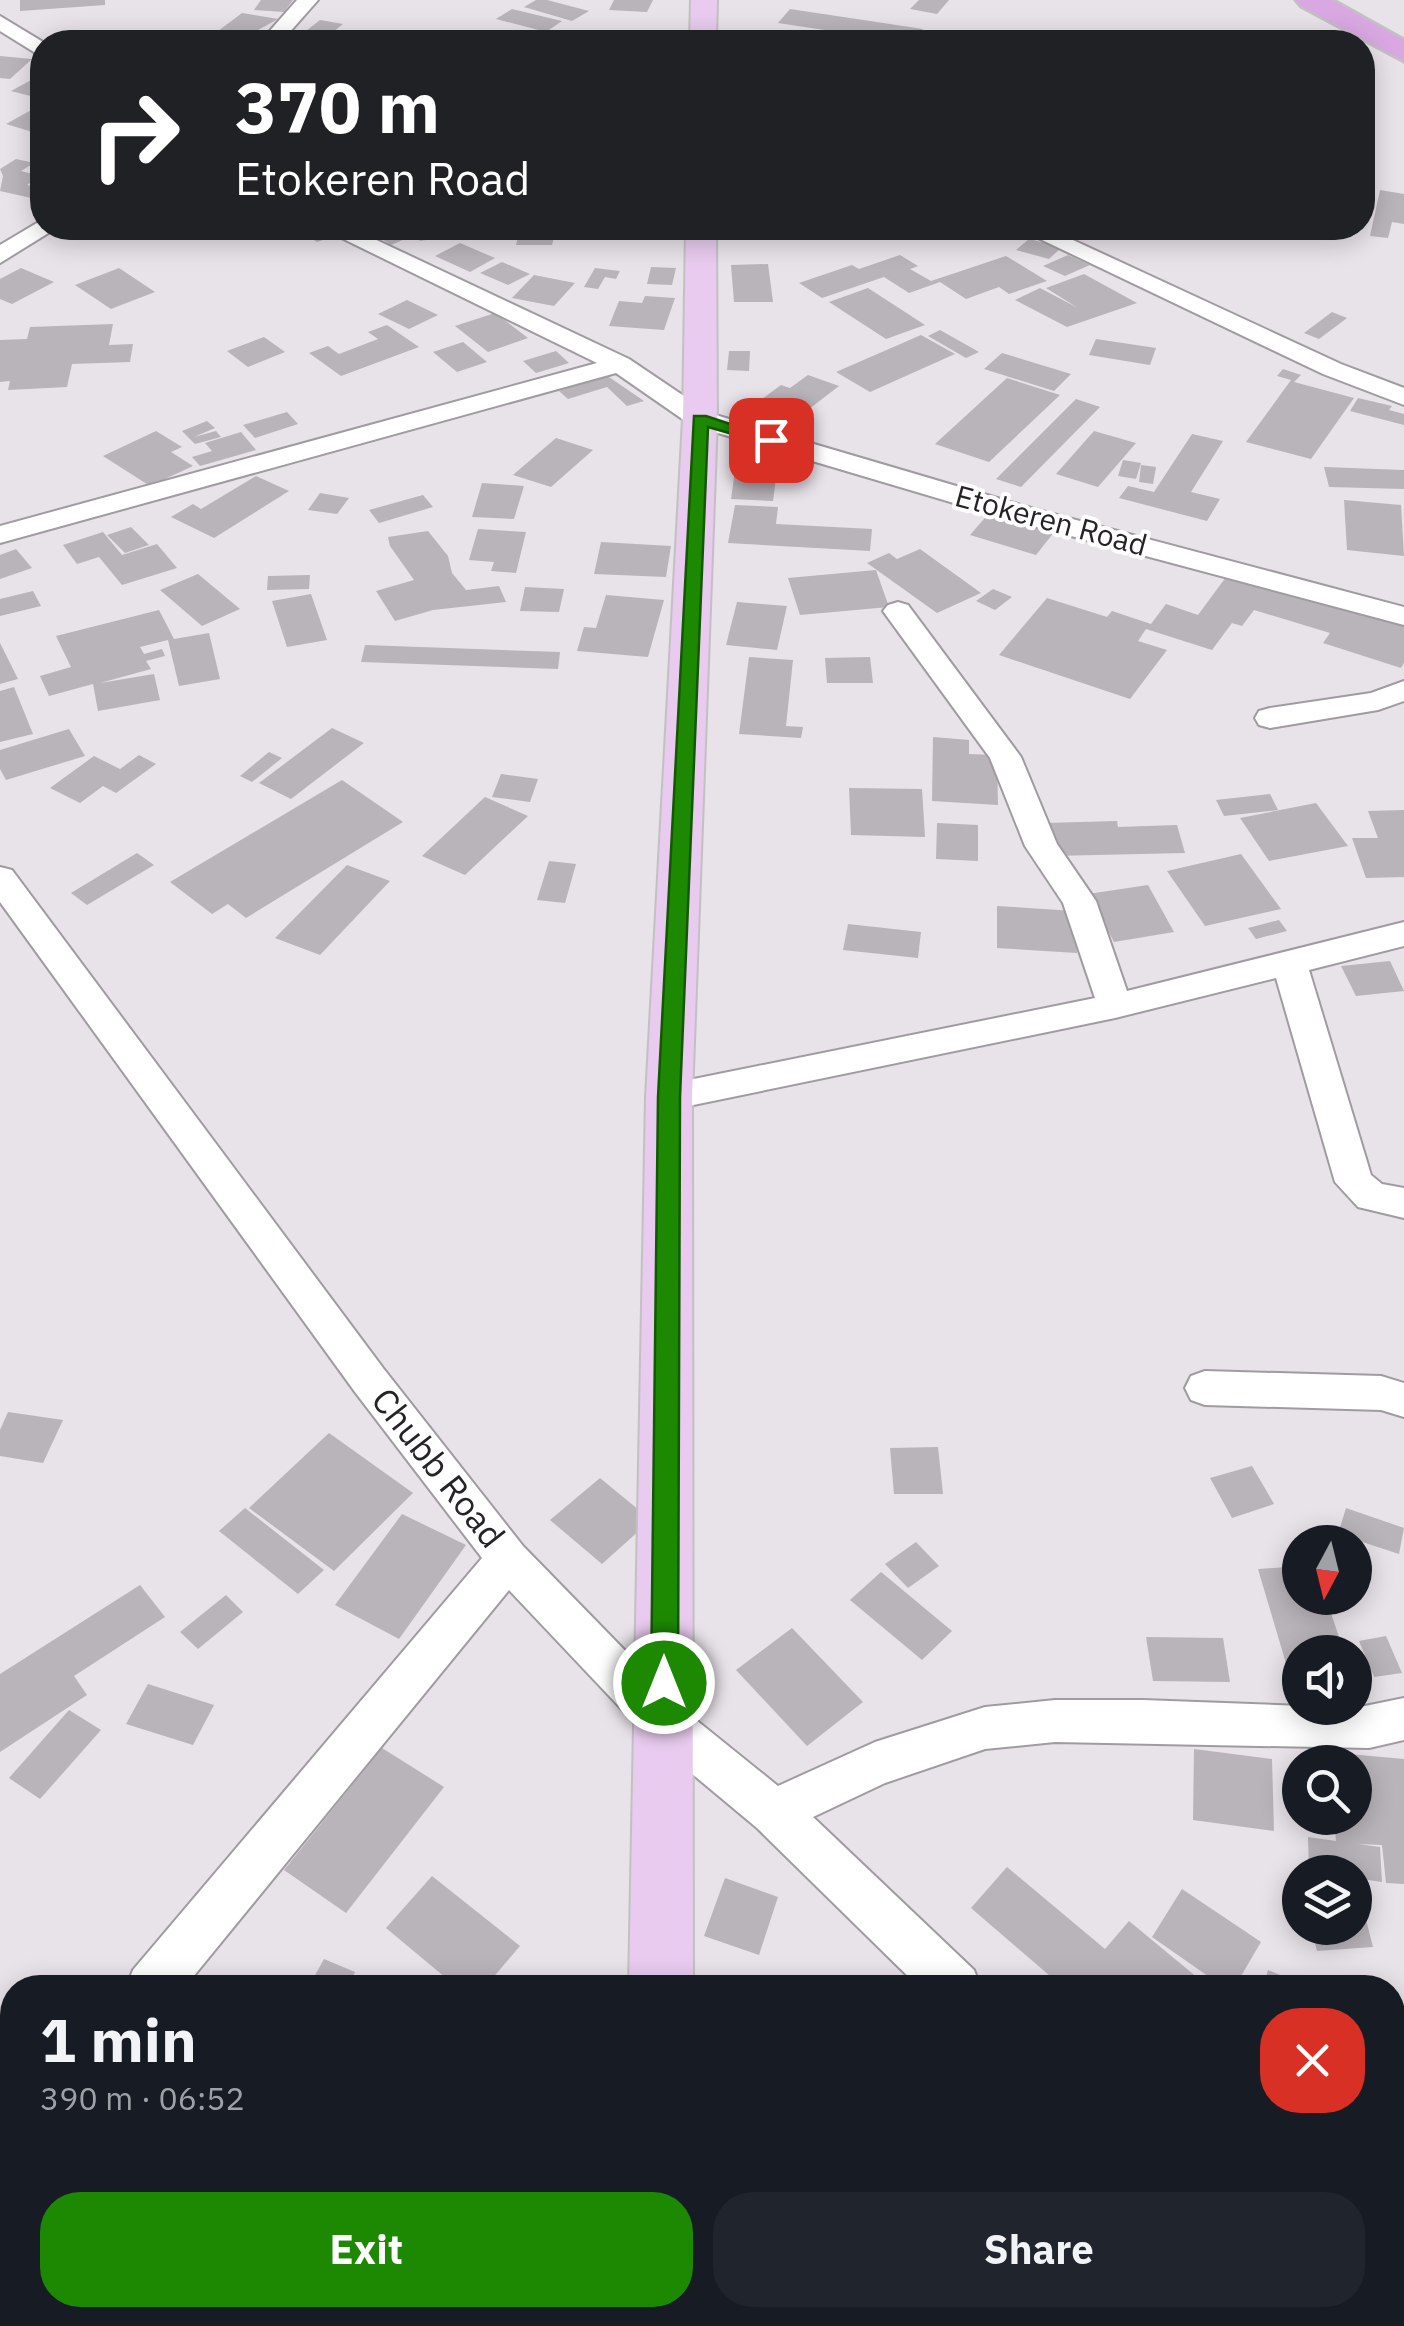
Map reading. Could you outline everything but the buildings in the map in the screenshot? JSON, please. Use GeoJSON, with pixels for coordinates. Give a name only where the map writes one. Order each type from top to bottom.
{"type":"FeatureCollection","features":[{"type":"Feature","properties":{"kind":"highway"},"geometry":{"type":"LineString","coordinates":[[1298,4],[1332,30]]}},
{"type":"Feature","properties":{"kind":"highway"},"geometry":{"type":"LineString","coordinates":[[1298,4],[1355,30]]}},
{"type":"Feature","properties":{"kind":"highway"},"geometry":{"type":"LineString","coordinates":[[1375,39],[1404,52]]}},
{"type":"Feature","properties":{"kind":"highway"},"geometry":{"type":"LineString","coordinates":[[1375,57],[1404,74]]}},
{"type":"Feature","properties":{"kind":"main road"},"geometry":{"type":"LineString","coordinates":[[703,30],[704,0]]}},
{"type":"Feature","properties":{"kind":"main road"},"geometry":{"type":"LineString","coordinates":[[661,1975],[669,1097],[700,419],[701,240]]}},
{"type":"Feature","properties":{"kind":"street"},"geometry":{"type":"LineString","coordinates":[[281,30],[308,0]]}},
{"type":"Feature","properties":{"kind":"street"},"geometry":{"type":"LineString","coordinates":[[0,22],[30,43]]}},
{"type":"Feature","properties":{"kind":"street"},"geometry":{"type":"LineString","coordinates":[[0,256],[30,235]]}},
{"type":"Feature","properties":{"kind":"street","name":"Etokeren Road"},"geometry":{"type":"LineString","coordinates":[[358,240],[620,364],[700,419],[1021,514],[1404,616]]}},
{"type":"Feature","properties":{"kind":"street"},"geometry":{"type":"LineString","coordinates":[[1055,240],[1332,369],[1404,397]]}},
{"type":"Feature","properties":{"kind":"street"},"geometry":{"type":"LineString","coordinates":[[0,534],[620,364]]}},
{"type":"Feature","properties":{"kind":"street"},"geometry":{"type":"LineString","coordinates":[[898,612],[1004,756],[1041,846],[1079,901],[1115,1006]]}},
{"type":"Feature","properties":{"kind":"street"},"geometry":{"type":"LineString","coordinates":[[1270,718],[1378,701],[1404,690]]}},
{"type":"Feature","properties":{"kind":"street","name":"Chubb Road"},"geometry":{"type":"LineString","coordinates":[[0,878],[369,1380],[508,1558],[664,1722],[774,1812],[943,1975]]}},
{"type":"Feature","properties":{"kind":"street"},"geometry":{"type":"LineString","coordinates":[[669,1097],[1115,1006],[1404,934]]}},
{"type":"Feature","properties":{"kind":"street"},"geometry":{"type":"LineString","coordinates":[[1289,962],[1354,1182],[1371,1197],[1404,1203]]}},
{"type":"Feature","properties":{"kind":"street"},"geometry":{"type":"LineString","coordinates":[[1205,1388],[1381,1393],[1404,1400]]}},
{"type":"Feature","properties":{"kind":"street"},"geometry":{"type":"LineString","coordinates":[[162,1975],[508,1558]]}},
{"type":"Feature","properties":{"kind":"street"},"geometry":{"type":"LineString","coordinates":[[774,1812],[875,1764],[985,1728],[1055,1721],[1142,1721],[1368,1728],[1404,1719]]}},
{"type":"Feature","properties":{"kind":"route"},"geometry":{"type":"LineString","coordinates":[[664,1683],[669,1097],[700,419],[771,440]]}}]}
